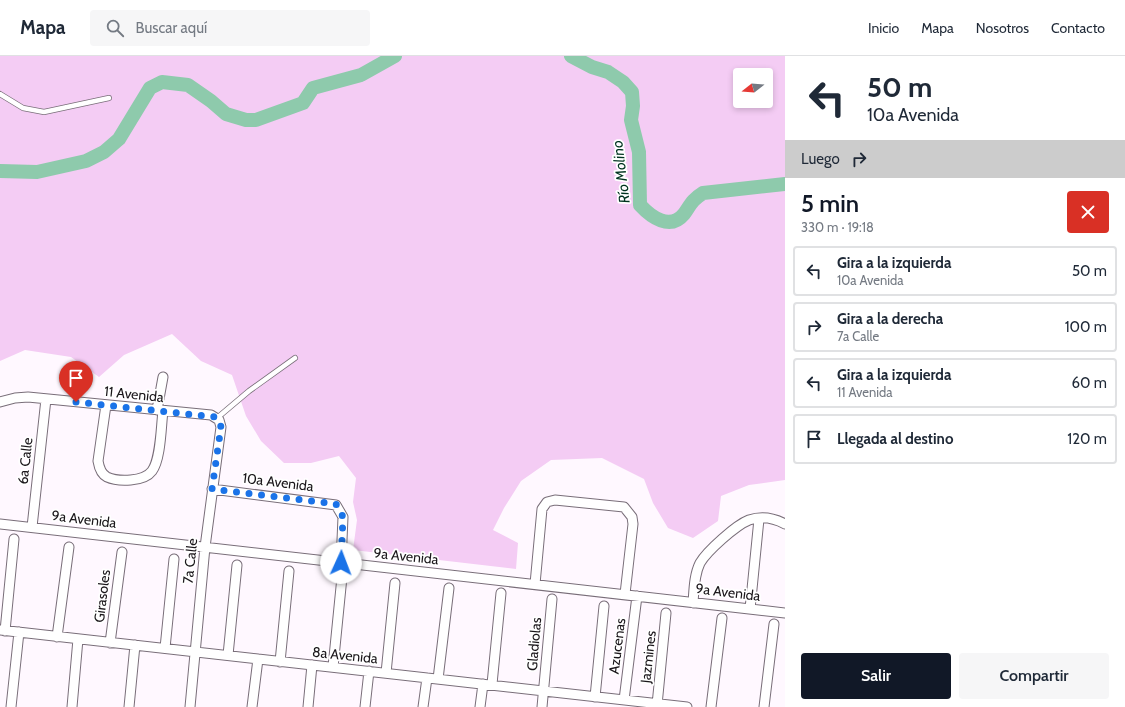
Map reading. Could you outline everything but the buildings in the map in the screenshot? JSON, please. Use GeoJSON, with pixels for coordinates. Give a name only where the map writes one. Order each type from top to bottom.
{"type":"FeatureCollection","features":[{"type":"Feature","properties":{"kind":"street"},"geometry":{"type":"LineString","coordinates":[[106,405],[98,461],[100,470],[107,477],[137,481],[149,475],[156,460],[163,378]]}},
{"type":"Feature","properties":{"kind":"street","name":"11 Avenida"},"geometry":{"type":"LineString","coordinates":[[0,402],[22,397],[46,398],[211,415],[217,418]]}},
{"type":"Feature","properties":{"kind":"street","name":"6a Calle"},"geometry":{"type":"LineString","coordinates":[[32,527],[46,398]]}},
{"type":"Feature","properties":{"kind":"street","name":"7a Calle"},"geometry":{"type":"LineString","coordinates":[[190,707],[205,547],[221,427],[217,418]]}},
{"type":"Feature","properties":{"kind":"street","name":"10a Avenida"},"geometry":{"type":"LineString","coordinates":[[212,489],[332,503],[339,507],[343,517],[341,563]]}},
{"type":"Feature","properties":{"kind":"street"},"geometry":{"type":"LineString","coordinates":[[535,584],[542,510],[547,502],[555,500],[624,507],[632,517],[632,531],[625,594]]}},
{"type":"Feature","properties":{"kind":"street"},"geometry":{"type":"LineString","coordinates":[[692,602],[696,572],[705,556],[719,542],[744,523],[759,519],[774,519],[785,524]]}},
{"type":"Feature","properties":{"kind":"street"},"geometry":{"type":"LineString","coordinates":[[750,609],[759,519]]}},
{"type":"Feature","properties":{"kind":"street","name":"9a Avenida"},"geometry":{"type":"LineString","coordinates":[[0,524],[785,613]]}},
{"type":"Feature","properties":{"kind":"street"},"geometry":{"type":"LineString","coordinates":[[3,631],[14,539]]}},
{"type":"Feature","properties":{"kind":"street"},"geometry":{"type":"LineString","coordinates":[[57,637],[70,546]]}},
{"type":"Feature","properties":{"kind":"street","name":"Girasoles"},"geometry":{"type":"LineString","coordinates":[[110,643],[122,552]]}},
{"type":"Feature","properties":{"kind":"street"},"geometry":{"type":"LineString","coordinates":[[165,648],[174,559]]}},
{"type":"Feature","properties":{"kind":"street"},"geometry":{"type":"LineString","coordinates":[[228,655],[237,565]]}},
{"type":"Feature","properties":{"kind":"street"},"geometry":{"type":"LineString","coordinates":[[280,662],[288,571]]}},
{"type":"Feature","properties":{"kind":"street"},"geometry":{"type":"LineString","coordinates":[[332,667],[342,577]]}},
{"type":"Feature","properties":{"kind":"street"},"geometry":{"type":"LineString","coordinates":[[386,673],[396,583]]}},
{"type":"Feature","properties":{"kind":"street"},"geometry":{"type":"LineString","coordinates":[[438,679],[449,588]]}},
{"type":"Feature","properties":{"kind":"street"},"geometry":{"type":"LineString","coordinates":[[480,707],[487,684],[501,593]]}},
{"type":"Feature","properties":{"kind":"street","name":"Azucenas"},"geometry":{"type":"LineString","coordinates":[[624,700],[638,596]]}},
{"type":"Feature","properties":{"kind":"street","name":"Gladiolas"},"geometry":{"type":"LineString","coordinates":[[542,707],[552,599]]}},
{"type":"Feature","properties":{"kind":"street"},"geometry":{"type":"LineString","coordinates":[[595,697],[604,606]]}},
{"type":"Feature","properties":{"kind":"street","name":"Jazmines"},"geometry":{"type":"LineString","coordinates":[[657,705],[666,613]]}},
{"type":"Feature","properties":{"kind":"street"},"geometry":{"type":"LineString","coordinates":[[711,707],[722,618]]}},
{"type":"Feature","properties":{"kind":"street"},"geometry":{"type":"LineString","coordinates":[[764,707],[774,624]]}},
{"type":"Feature","properties":{"kind":"street","name":"8a Avenida"},"geometry":{"type":"LineString","coordinates":[[3,631],[487,684],[657,705],[687,707]]}},
{"type":"Feature","properties":{"kind":"street"},"geometry":{"type":"LineString","coordinates":[[11,707],[19,632]]}},
{"type":"Feature","properties":{"kind":"street"},"geometry":{"type":"LineString","coordinates":[[72,707],[78,639]]}},
{"type":"Feature","properties":{"kind":"street"},"geometry":{"type":"LineString","coordinates":[[129,707],[135,645]]}},
{"type":"Feature","properties":{"kind":"street"},"geometry":{"type":"LineString","coordinates":[[252,707],[258,659]]}},
{"type":"Feature","properties":{"kind":"street"},"geometry":{"type":"LineString","coordinates":[[308,707],[312,665]]}},
{"type":"Feature","properties":{"kind":"street"},"geometry":{"type":"LineString","coordinates":[[365,707],[369,671]]}},
{"type":"Feature","properties":{"kind":"street"},"geometry":{"type":"LineString","coordinates":[[423,707],[427,678]]}},
{"type":"Feature","properties":{"kind":"lane"},"geometry":{"type":"LineString","coordinates":[[0,94],[23,108],[44,112],[109,98]]}},
{"type":"Feature","properties":{"kind":"lane"},"geometry":{"type":"LineString","coordinates":[[217,418],[249,391],[296,358]]}},
{"type":"Feature","properties":{"kind":"shaded area"},"geometry":{"type":"Polygon","coordinates":[[[0,56],[785,56],[785,480],[749,485],[721,496],[718,521],[693,538],[668,528],[653,503],[644,479],[602,458],[551,460],[521,481],[504,508],[493,530],[518,543],[516,569],[353,550],[357,520],[353,502],[356,478],[339,456],[311,463],[284,463],[261,441],[246,416],[232,375],[201,361],[172,334],[124,355],[99,377],[71,357],[25,350],[0,361],[0,56]]]}},
{"type":"Feature","properties":{"kind":"waterway","name":"Río Molino"},"geometry":{"type":"LineString","coordinates":[[0,171],[37,172],[86,161],[104,152],[119,139],[150,88],[162,82],[188,85],[211,101],[226,114],[246,120],[256,120],[303,103],[313,88],[361,75],[395,56]]}},
{"type":"Feature","properties":{"kind":"waterway","name":"Río Molino"},"geometry":{"type":"LineString","coordinates":[[571,56],[592,67],[608,72],[623,82],[632,92],[633,106],[631,120],[639,152],[640,205],[655,218],[667,222],[679,219],[694,200],[703,193],[785,184]]}},
{"type":"Feature","properties":{"kind":"route"},"geometry":{"type":"LineString","coordinates":[[76,402],[211,415],[215,417],[219,420],[221,427],[212,489],[336,504],[339,507],[343,517],[341,563]]}}]}
